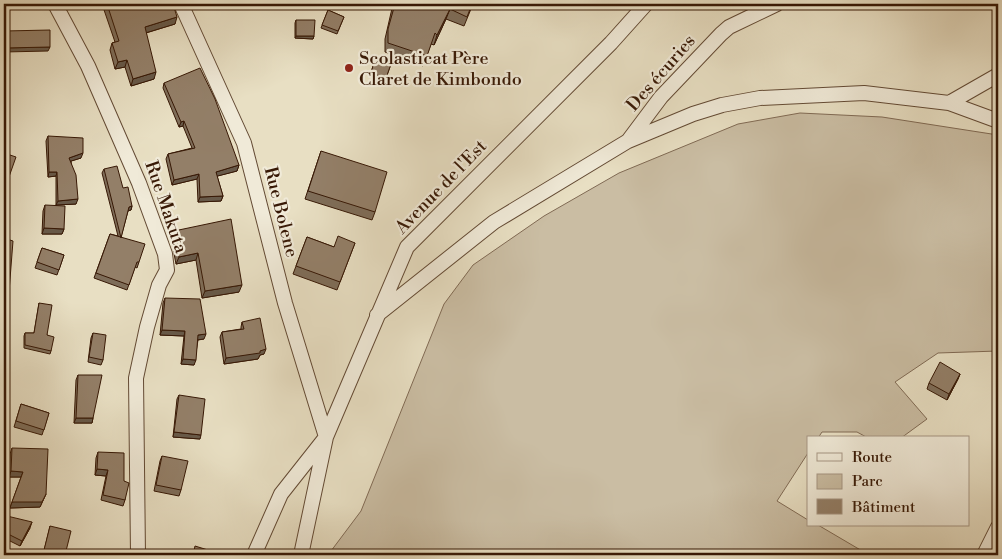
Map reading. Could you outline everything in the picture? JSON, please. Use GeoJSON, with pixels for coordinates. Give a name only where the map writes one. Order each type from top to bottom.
{"type":"FeatureCollection","features":[{"type":"Feature","properties":{"kind":"street","name":"Rue Makuta"},"geometry":{"type":"LineString","coordinates":[[54,4],[88,66],[139,183],[165,254],[167,270],[159,285],[154,302],[136,378],[138,555]]}},
{"type":"Feature","properties":{"kind":"street","name":"Rue Bolene"},"geometry":{"type":"LineString","coordinates":[[181,4],[244,143],[285,303],[326,437]]}},
{"type":"Feature","properties":{"kind":"street","name":"Avenue de l'Est"},"geometry":{"type":"LineString","coordinates":[[301,555],[326,437],[407,247],[612,43],[646,4]]}},
{"type":"Feature","properties":{"kind":"street","name":"Des écuries"},"geometry":{"type":"LineString","coordinates":[[628,141],[661,97],[720,34],[777,4]]}},
{"type":"Feature","properties":{"kind":"street"},"geometry":{"type":"LineString","coordinates":[[949,103],[998,76]]}},
{"type":"Feature","properties":{"kind":"street"},"geometry":{"type":"LineString","coordinates":[[377,315],[494,222],[628,141],[693,114],[722,105],[760,98],[864,94],[949,103],[998,121]]}},
{"type":"Feature","properties":{"kind":"street"},"geometry":{"type":"LineString","coordinates":[[254,555],[282,494],[326,437]]}},
{"type":"Feature","properties":{"kind":"street"},"geometry":{"type":"LineString","coordinates":[[984,555],[998,527]]}},
{"type":"Feature","properties":{"kind":"green space"},"geometry":{"type":"Polygon","coordinates":[[[800,113],[882,117],[998,135],[998,351],[938,353],[895,382],[927,419],[904,436],[864,436],[857,432],[822,432],[819,436],[807,436],[807,455],[777,501],[807,519],[807,526],[820,526],[869,555],[328,555],[361,511],[444,304],[473,265],[544,216],[619,173],[738,124],[800,113]]]}},
{"type":"Feature","properties":{"kind":"building"},"geometry":{"type":"Polygon","coordinates":[[[107,4],[173,4],[177,17],[145,27],[156,72],[133,79],[127,60],[118,62],[112,43],[119,41],[107,4]]]}},
{"type":"Feature","properties":{"kind":"building"},"geometry":{"type":"Polygon","coordinates":[[[395,4],[472,4],[467,17],[450,9],[437,35],[435,33],[427,56],[388,43],[388,29],[395,4]]]}},
{"type":"Feature","properties":{"kind":"building"},"geometry":{"type":"Polygon","coordinates":[[[328,10],[344,17],[338,31],[322,25],[328,10]]]}},
{"type":"Feature","properties":{"kind":"building"},"geometry":{"type":"Polygon","coordinates":[[[296,20],[315,20],[314,36],[296,36],[296,20]]]}},
{"type":"Feature","properties":{"kind":"building"},"geometry":{"type":"Polygon","coordinates":[[[50,30],[50,47],[4,48],[4,31],[50,30]]]}},
{"type":"Feature","properties":{"kind":"building"},"geometry":{"type":"Polygon","coordinates":[[[375,59],[391,64],[386,78],[371,73],[375,59]]]}},
{"type":"Feature","properties":{"kind":"building"},"geometry":{"type":"Polygon","coordinates":[[[200,68],[215,99],[239,165],[216,172],[223,196],[200,197],[199,174],[174,180],[168,154],[195,148],[184,121],[181,122],[164,83],[200,68]]]}},
{"type":"Feature","properties":{"kind":"building"},"geometry":{"type":"Polygon","coordinates":[[[48,136],[83,138],[83,153],[69,158],[76,175],[78,199],[58,201],[57,172],[49,172],[48,136]]]}},
{"type":"Feature","properties":{"kind":"building"},"geometry":{"type":"Polygon","coordinates":[[[321,151],[387,172],[375,212],[308,191],[321,151]]]}},
{"type":"Feature","properties":{"kind":"building"},"geometry":{"type":"Polygon","coordinates":[[[4,153],[16,157],[4,191],[4,153]]]}},
{"type":"Feature","properties":{"kind":"building"},"geometry":{"type":"Polygon","coordinates":[[[117,166],[123,188],[128,187],[132,206],[129,207],[121,238],[104,169],[117,166]]]}},
{"type":"Feature","properties":{"kind":"building"},"geometry":{"type":"Polygon","coordinates":[[[45,205],[65,206],[64,229],[44,228],[45,205]]]}},
{"type":"Feature","properties":{"kind":"building"},"geometry":{"type":"Polygon","coordinates":[[[231,219],[242,285],[205,291],[198,253],[179,257],[174,231],[231,219]]]}},
{"type":"Feature","properties":{"kind":"building"},"geometry":{"type":"Polygon","coordinates":[[[110,234],[145,244],[129,285],[96,273],[110,234]]]}},
{"type":"Feature","properties":{"kind":"building"},"geometry":{"type":"Polygon","coordinates":[[[338,236],[355,243],[340,282],[296,266],[307,237],[334,247],[338,236]]]}},
{"type":"Feature","properties":{"kind":"building"},"geometry":{"type":"Polygon","coordinates":[[[4,238],[13,241],[9,292],[4,292],[4,238]]]}},
{"type":"Feature","properties":{"kind":"building"},"geometry":{"type":"Polygon","coordinates":[[[42,248],[64,255],[59,270],[37,262],[42,248]]]}},
{"type":"Feature","properties":{"kind":"building"},"geometry":{"type":"Polygon","coordinates":[[[165,298],[200,299],[206,334],[198,335],[196,360],[183,359],[185,331],[162,330],[165,298]]]}},
{"type":"Feature","properties":{"kind":"building"},"geometry":{"type":"Polygon","coordinates":[[[39,303],[52,305],[47,335],[54,337],[51,351],[25,345],[25,333],[34,333],[39,303]]]}},
{"type":"Feature","properties":{"kind":"building"},"geometry":{"type":"Polygon","coordinates":[[[260,318],[266,349],[260,351],[260,353],[226,358],[222,332],[244,329],[242,322],[260,318]]]}},
{"type":"Feature","properties":{"kind":"building"},"geometry":{"type":"Polygon","coordinates":[[[93,333],[106,335],[103,360],[89,357],[93,333]]]}},
{"type":"Feature","properties":{"kind":"building"},"geometry":{"type":"Polygon","coordinates":[[[940,362],[960,374],[949,394],[929,383],[940,362]]]}},
{"type":"Feature","properties":{"kind":"building"},"geometry":{"type":"Polygon","coordinates":[[[78,375],[102,375],[93,418],[76,418],[78,375]]]}},
{"type":"Feature","properties":{"kind":"building"},"geometry":{"type":"Polygon","coordinates":[[[179,395],[205,399],[201,435],[174,432],[179,395]]]}},
{"type":"Feature","properties":{"kind":"building"},"geometry":{"type":"Polygon","coordinates":[[[21,404],[49,413],[44,430],[16,421],[21,404]]]}},
{"type":"Feature","properties":{"kind":"building"},"geometry":{"type":"Polygon","coordinates":[[[12,448],[48,449],[46,494],[42,502],[12,502],[23,472],[11,471],[12,448]]]}},
{"type":"Feature","properties":{"kind":"building"},"geometry":{"type":"Polygon","coordinates":[[[98,452],[124,453],[124,481],[129,483],[125,500],[103,495],[108,470],[97,469],[98,452]]]}},
{"type":"Feature","properties":{"kind":"building"},"geometry":{"type":"Polygon","coordinates":[[[162,456],[188,461],[181,490],[156,485],[162,456]]]}},
{"type":"Feature","properties":{"kind":"building"},"geometry":{"type":"Polygon","coordinates":[[[7,516],[32,522],[22,541],[4,532],[7,516]]]}},
{"type":"Feature","properties":{"kind":"building"},"geometry":{"type":"Polygon","coordinates":[[[50,526],[71,531],[65,555],[44,550],[50,526]]]}},
{"type":"Feature","properties":{"kind":"building"},"geometry":{"type":"Polygon","coordinates":[[[195,546],[224,555],[193,555],[195,546]]]}},
{"type":"Feature","properties":{"kind":"place","name":"Scolasticat Père Claret de Kimbondo"},"geometry":{"type":"Point","coordinates":[349,68]}}]}
